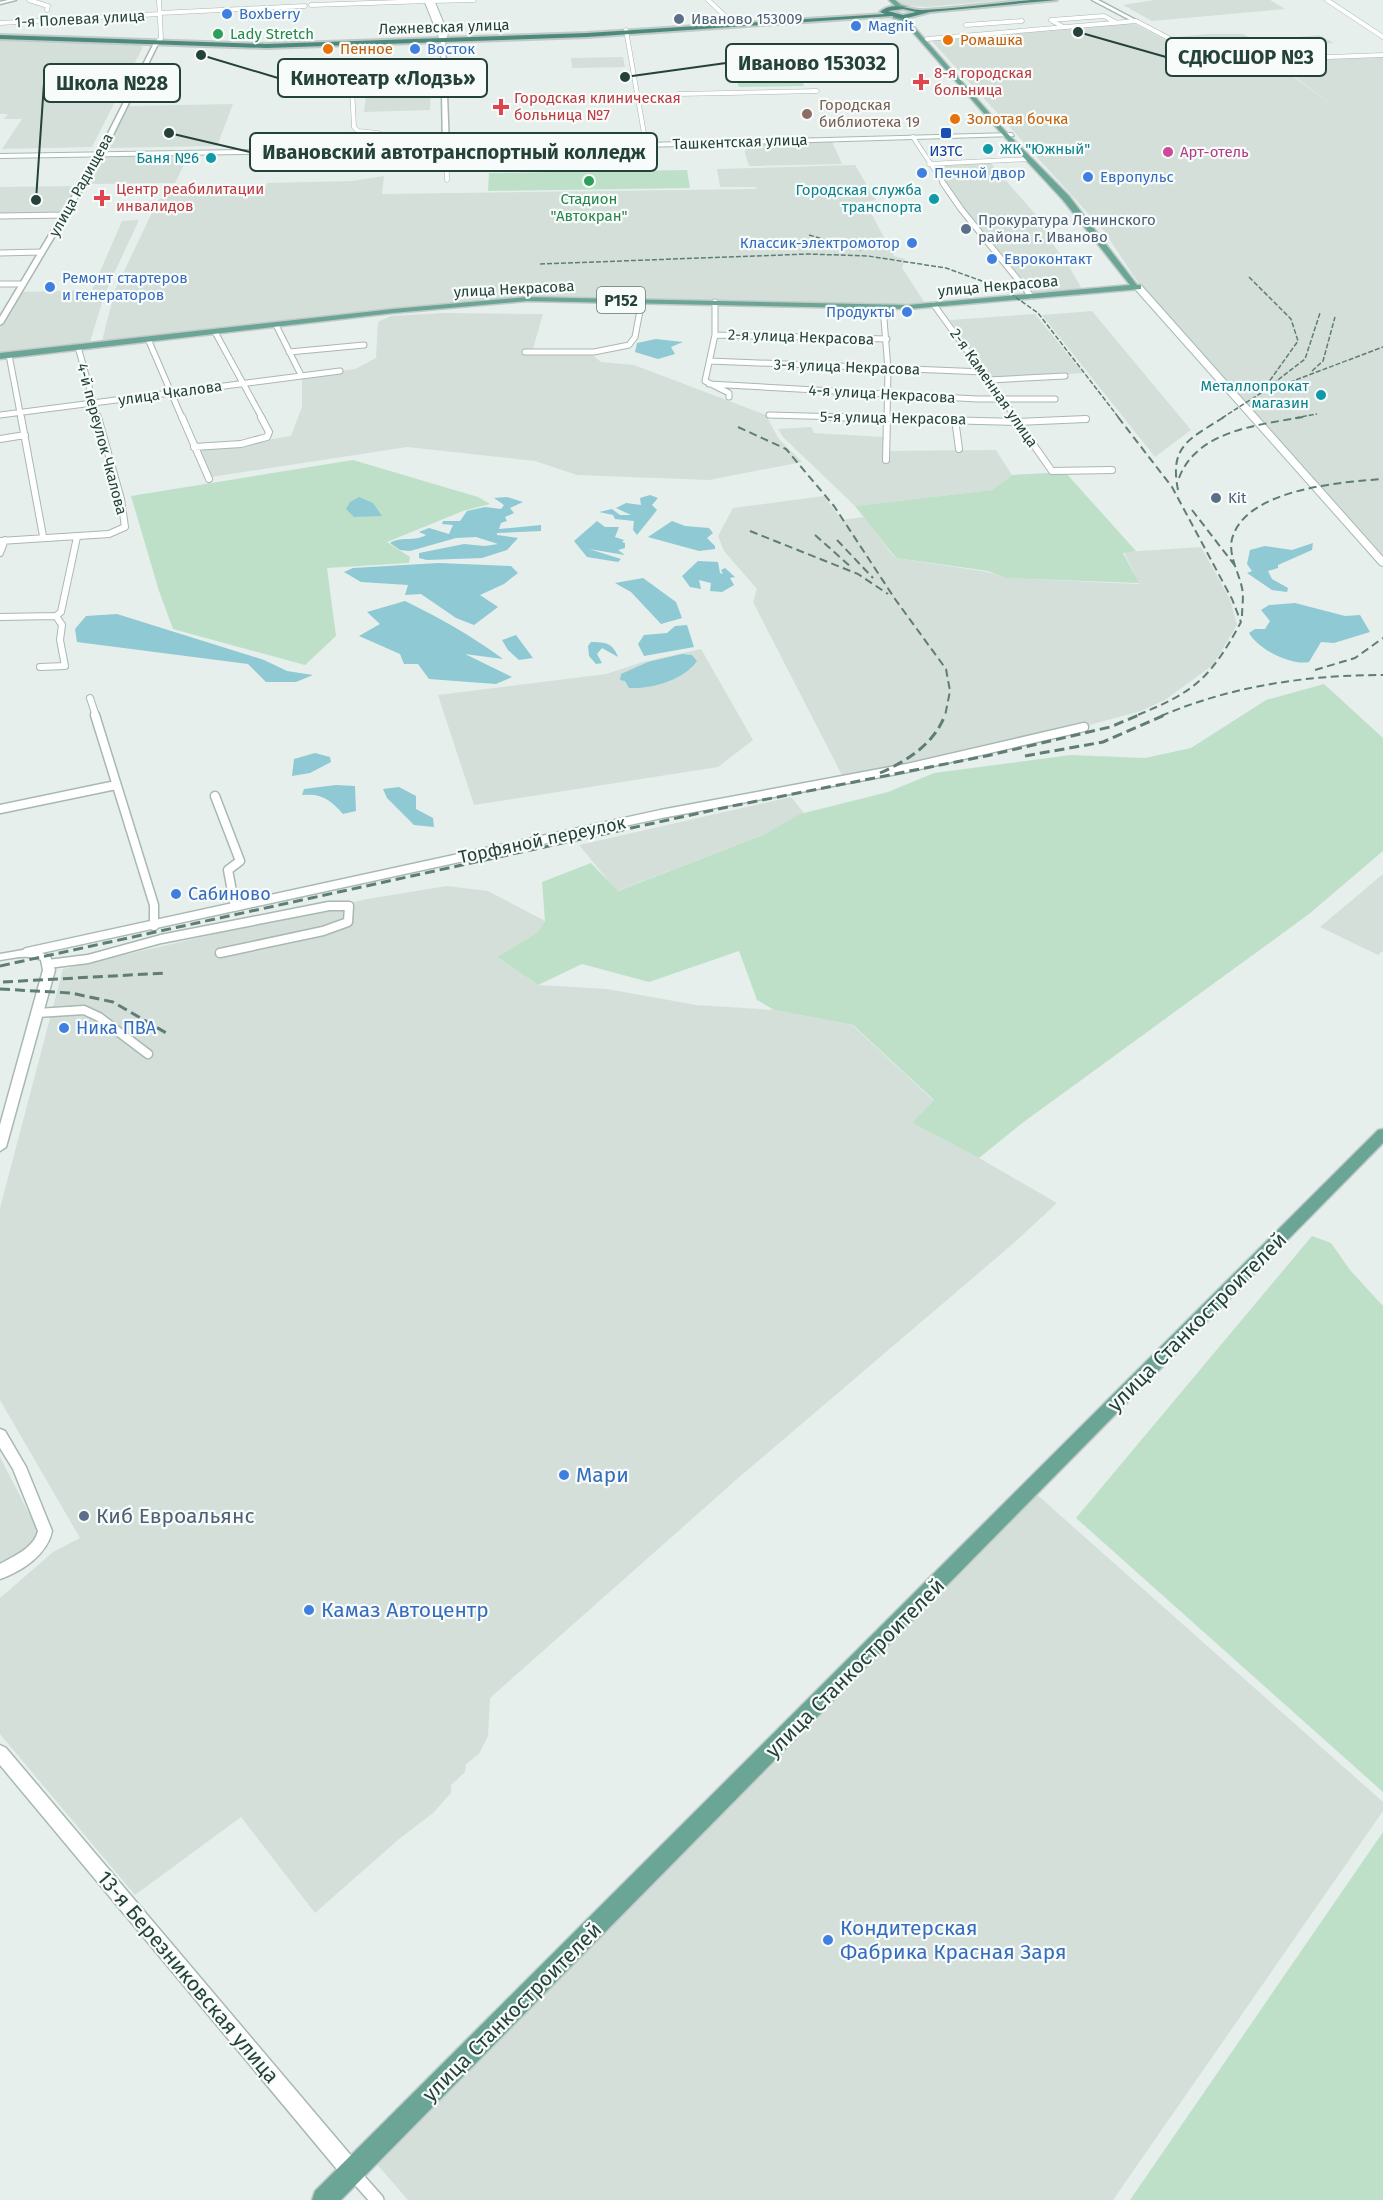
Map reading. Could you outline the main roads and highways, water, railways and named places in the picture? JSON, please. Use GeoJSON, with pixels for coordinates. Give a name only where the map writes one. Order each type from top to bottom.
{"type":"FeatureCollection","features":[{"type":"Feature","properties":{"kind":"highway"},"geometry":{"type":"LineString","coordinates":[[889,13],[908,8],[1028,0]]}},
{"type":"Feature","properties":{"kind":"highway"},"geometry":{"type":"LineString","coordinates":[[889,13],[914,16],[927,10],[1054,0]]}},
{"type":"Feature","properties":{"kind":"highway"},"geometry":{"type":"LineString","coordinates":[[908,8],[921,13]]}},
{"type":"Feature","properties":{"kind":"highway","name":"Лежневская улица"},"geometry":{"type":"LineString","coordinates":[[0,35],[252,47],[626,31],[889,13]]}},
{"type":"Feature","properties":{"kind":"main road"},"geometry":{"type":"LineString","coordinates":[[890,0],[899,7],[908,8]]}},
{"type":"Feature","properties":{"kind":"main road"},"geometry":{"type":"LineString","coordinates":[[890,0],[892,5],[889,13],[905,20],[1008,134],[1071,198],[1137,287]]}},
{"type":"Feature","properties":{"kind":"main road"},"geometry":{"type":"LineString","coordinates":[[429,1],[443,38]]}},
{"type":"Feature","properties":{"kind":"main road"},"geometry":{"type":"LineString","coordinates":[[914,16],[910,19],[1029,159],[1096,232],[1137,287],[1383,563]]}},
{"type":"Feature","properties":{"kind":"main road","name":"Ташкентская улица"},"geometry":{"type":"LineString","coordinates":[[0,155],[646,144],[1008,134]]}},
{"type":"Feature","properties":{"kind":"main road","name":"улица Некрасова"},"geometry":{"type":"LineString","coordinates":[[4,356],[527,299],[883,307],[934,305],[1137,287]]}},
{"type":"Feature","properties":{"kind":"main road","name":"улица Станкостроителей"},"geometry":{"type":"LineString","coordinates":[[324,2200],[1383,1134]]}},
{"type":"Feature","properties":{"kind":"water"},"geometry":{"type":"Polygon","coordinates":[[[656,339],[683,342],[671,347],[675,354],[658,359],[635,352],[637,343],[656,339]]]}},
{"type":"Feature","properties":{"kind":"water"},"geometry":{"type":"Polygon","coordinates":[[[650,495],[658,498],[652,505],[657,510],[637,535],[633,530],[634,521],[615,519],[613,515],[599,512],[612,509],[620,515],[631,515],[616,508],[626,503],[641,505],[640,498],[650,495]]]}},
{"type":"Feature","properties":{"kind":"water"},"geometry":{"type":"Polygon","coordinates":[[[359,497],[373,503],[382,516],[354,517],[346,509],[350,502],[359,497]]]}},
{"type":"Feature","properties":{"kind":"water"},"geometry":{"type":"Polygon","coordinates":[[[507,497],[523,502],[510,508],[514,513],[505,517],[507,521],[501,523],[499,529],[541,525],[541,531],[497,533],[497,535],[518,538],[507,550],[482,558],[427,560],[419,558],[419,553],[464,544],[485,546],[498,544],[476,537],[456,538],[410,551],[400,550],[390,543],[422,537],[426,535],[419,532],[429,528],[449,534],[453,525],[442,524],[443,521],[460,521],[467,511],[485,507],[501,509],[504,505],[494,498],[507,497]]]}},
{"type":"Feature","properties":{"kind":"water"},"geometry":{"type":"Polygon","coordinates":[[[597,521],[605,527],[619,527],[615,537],[624,540],[622,542],[625,543],[625,548],[618,550],[625,555],[589,549],[621,559],[618,562],[587,557],[574,541],[597,521]]]}},
{"type":"Feature","properties":{"kind":"water"},"geometry":{"type":"Polygon","coordinates":[[[672,521],[685,526],[709,528],[713,533],[707,538],[715,549],[699,551],[648,537],[672,521]]]}},
{"type":"Feature","properties":{"kind":"water"},"geometry":{"type":"Polygon","coordinates":[[[1313,543],[1312,550],[1268,571],[1272,579],[1288,588],[1287,592],[1272,590],[1247,573],[1252,571],[1247,564],[1250,550],[1265,546],[1292,550],[1313,543]]]}},
{"type":"Feature","properties":{"kind":"water"},"geometry":{"type":"Polygon","coordinates":[[[698,561],[718,562],[720,573],[723,574],[721,570],[725,568],[735,577],[730,578],[734,585],[722,592],[710,591],[711,583],[699,580],[701,589],[690,587],[682,576],[698,561]]]}},
{"type":"Feature","properties":{"kind":"water"},"geometry":{"type":"Polygon","coordinates":[[[439,563],[511,566],[518,573],[504,584],[480,595],[498,607],[474,625],[456,618],[421,594],[405,595],[408,585],[361,582],[344,572],[353,568],[439,563]]]}},
{"type":"Feature","properties":{"kind":"water"},"geometry":{"type":"Polygon","coordinates":[[[643,578],[676,602],[682,618],[661,624],[631,592],[615,583],[643,578]]]}},
{"type":"Feature","properties":{"kind":"water"},"geometry":{"type":"Polygon","coordinates":[[[405,601],[456,628],[503,659],[465,654],[512,677],[496,684],[429,679],[418,664],[404,664],[400,654],[359,636],[380,624],[367,612],[405,601]]]}},
{"type":"Feature","properties":{"kind":"water"},"geometry":{"type":"Polygon","coordinates":[[[1295,603],[1345,616],[1360,615],[1370,632],[1334,643],[1321,642],[1309,662],[1301,663],[1284,659],[1266,650],[1249,633],[1255,629],[1265,629],[1270,621],[1261,610],[1269,605],[1295,603]]]}},
{"type":"Feature","properties":{"kind":"water"},"geometry":{"type":"Polygon","coordinates":[[[117,614],[264,660],[287,671],[313,675],[296,682],[266,682],[248,664],[77,642],[75,629],[86,616],[117,614]]]}},
{"type":"Feature","properties":{"kind":"water"},"geometry":{"type":"Polygon","coordinates":[[[687,625],[694,647],[644,656],[638,644],[644,635],[667,633],[675,626],[687,625]]]}},
{"type":"Feature","properties":{"kind":"water"},"geometry":{"type":"Polygon","coordinates":[[[516,635],[533,658],[519,660],[508,650],[502,640],[516,635]]]}},
{"type":"Feature","properties":{"kind":"water"},"geometry":{"type":"Polygon","coordinates":[[[591,642],[608,644],[618,657],[602,648],[597,654],[602,663],[596,664],[589,656],[588,646],[591,642]]]}},
{"type":"Feature","properties":{"kind":"water"},"geometry":{"type":"Polygon","coordinates":[[[682,654],[692,655],[697,661],[684,673],[667,682],[648,687],[629,688],[625,681],[620,680],[621,674],[648,662],[682,654]]]}},
{"type":"Feature","properties":{"kind":"water"},"geometry":{"type":"Polygon","coordinates":[[[315,753],[330,757],[331,762],[310,773],[292,776],[294,759],[315,753]]]}},
{"type":"Feature","properties":{"kind":"water"},"geometry":{"type":"Polygon","coordinates":[[[336,785],[355,786],[356,811],[343,814],[325,798],[302,795],[304,789],[336,785]]]}},
{"type":"Feature","properties":{"kind":"water"},"geometry":{"type":"Polygon","coordinates":[[[399,787],[416,796],[416,809],[433,818],[434,827],[414,825],[387,798],[383,789],[399,787]]]}},
{"type":"Feature","properties":{"kind":"railway"},"geometry":{"type":"LineString","coordinates":[[809,235],[861,250]]}},
{"type":"Feature","properties":{"kind":"railway"},"geometry":{"type":"LineString","coordinates":[[540,264],[808,254],[868,256],[946,268],[1004,289],[1038,313],[1119,418]]}},
{"type":"Feature","properties":{"kind":"railway"},"geometry":{"type":"LineString","coordinates":[[1249,277],[1291,319],[1298,341],[1261,393]]}},
{"type":"Feature","properties":{"kind":"railway"},"geometry":{"type":"LineString","coordinates":[[1261,393],[1305,359],[1320,313]]}},
{"type":"Feature","properties":{"kind":"railway"},"geometry":{"type":"LineString","coordinates":[[1312,371],[1323,361],[1335,317]]}},
{"type":"Feature","properties":{"kind":"railway"},"geometry":{"type":"LineString","coordinates":[[1261,393],[1383,347]]}},
{"type":"Feature","properties":{"kind":"railway"},"geometry":{"type":"LineString","coordinates":[[1222,418],[1261,393]]}},
{"type":"Feature","properties":{"kind":"railway"},"geometry":{"type":"LineString","coordinates":[[1295,418],[1317,414]]}},
{"type":"Feature","properties":{"kind":"railway"},"geometry":{"type":"LineString","coordinates":[[1118,417],[1172,487],[1232,599],[1241,622],[1220,657],[1199,681],[1173,699],[1135,716]]}},
{"type":"Feature","properties":{"kind":"railway"},"geometry":{"type":"LineString","coordinates":[[1178,490],[1177,463],[1185,445],[1201,431],[1224,417]]}},
{"type":"Feature","properties":{"kind":"railway"},"geometry":{"type":"LineString","coordinates":[[1179,478],[1188,462],[1200,449],[1215,440],[1249,427],[1303,417]]}},
{"type":"Feature","properties":{"kind":"railway"},"geometry":{"type":"LineString","coordinates":[[738,427],[786,449],[834,506],[895,599],[946,669],[950,691],[945,716]]}},
{"type":"Feature","properties":{"kind":"railway"},"geometry":{"type":"LineString","coordinates":[[1236,567],[1231,545],[1232,539],[1240,522],[1255,509],[1297,491],[1383,479]]}},
{"type":"Feature","properties":{"kind":"railway"},"geometry":{"type":"LineString","coordinates":[[1192,510],[1236,567]]}},
{"type":"Feature","properties":{"kind":"railway"},"geometry":{"type":"LineString","coordinates":[[750,531],[858,574],[888,594]]}},
{"type":"Feature","properties":{"kind":"railway"},"geometry":{"type":"LineString","coordinates":[[815,535],[851,567]]}},
{"type":"Feature","properties":{"kind":"railway"},"geometry":{"type":"LineString","coordinates":[[837,540],[873,578]]}},
{"type":"Feature","properties":{"kind":"railway"},"geometry":{"type":"LineString","coordinates":[[1236,567],[1243,591],[1242,616]]}},
{"type":"Feature","properties":{"kind":"railway"},"geometry":{"type":"LineString","coordinates":[[1315,670],[1355,658],[1383,638]]}},
{"type":"Feature","properties":{"kind":"railway"},"geometry":{"type":"LineString","coordinates":[[1161,716],[1215,697],[1270,684],[1326,677],[1383,675]]}},
{"type":"Feature","properties":{"kind":"railway"},"geometry":{"type":"LineString","coordinates":[[880,773],[910,757],[927,743],[945,715]]}},
{"type":"Feature","properties":{"kind":"railway"},"geometry":{"type":"LineString","coordinates":[[0,966],[732,806],[986,756],[1110,727],[1139,715]]}},
{"type":"Feature","properties":{"kind":"railway"},"geometry":{"type":"LineString","coordinates":[[1025,756],[1103,742],[1165,715]]}},
{"type":"Feature","properties":{"kind":"railway"},"geometry":{"type":"LineString","coordinates":[[3,982],[166,973]]}},
{"type":"Feature","properties":{"kind":"railway"},"geometry":{"type":"LineString","coordinates":[[0,989],[71,993],[113,1002],[168,1034]]}},
{"type":"Feature","properties":{"kind":"place","name":"Boxberry"},"geometry":{"type":"Point","coordinates":[227,14]}},
{"type":"Feature","properties":{"kind":"place","name":"Иваново 153009"},"geometry":{"type":"Point","coordinates":[679,19]}},
{"type":"Feature","properties":{"kind":"place","name":"Magnit"},"geometry":{"type":"Point","coordinates":[856,26]}},
{"type":"Feature","properties":{"kind":"place","name":"СДЮСШОР №3"},"geometry":{"type":"Point","coordinates":[1078,32]}},
{"type":"Feature","properties":{"kind":"place","name":"Lady Stretch"},"geometry":{"type":"Point","coordinates":[218,34]}},
{"type":"Feature","properties":{"kind":"place","name":"Ромашка"},"geometry":{"type":"Point","coordinates":[948,40]}},
{"type":"Feature","properties":{"kind":"place","name":"Пенное"},"geometry":{"type":"Point","coordinates":[328,49]}},
{"type":"Feature","properties":{"kind":"place","name":"Восток"},"geometry":{"type":"Point","coordinates":[415,49]}},
{"type":"Feature","properties":{"kind":"place","name":"Кинотеатр «Лодзь»"},"geometry":{"type":"Point","coordinates":[201,55]}},
{"type":"Feature","properties":{"kind":"place","name":"Иваново 153032"},"geometry":{"type":"Point","coordinates":[625,77]}},
{"type":"Feature","properties":{"kind":"place","name":"8-я городская больница"},"geometry":{"type":"Point","coordinates":[921,82]}},
{"type":"Feature","properties":{"kind":"place","name":"Городская клиническая больница №7"},"geometry":{"type":"Point","coordinates":[501,107]}},
{"type":"Feature","properties":{"kind":"place","name":"Городская библиотека 19"},"geometry":{"type":"Point","coordinates":[807,114]}},
{"type":"Feature","properties":{"kind":"place","name":"Золотая бочка"},"geometry":{"type":"Point","coordinates":[955,119]}},
{"type":"Feature","properties":{"kind":"place","name":"Ивановский автотранспортный колледж"},"geometry":{"type":"Point","coordinates":[169,133]}},
{"type":"Feature","properties":{"kind":"place","name":"ИЗТС"},"geometry":{"type":"Point","coordinates":[946,133]}},
{"type":"Feature","properties":{"kind":"place","name":"ЖК \"Южный\""},"geometry":{"type":"Point","coordinates":[988,149]}},
{"type":"Feature","properties":{"kind":"place","name":"Арт-отель"},"geometry":{"type":"Point","coordinates":[1168,152]}},
{"type":"Feature","properties":{"kind":"place","name":"Баня №6"},"geometry":{"type":"Point","coordinates":[211,158]}},
{"type":"Feature","properties":{"kind":"place","name":"Печной двор"},"geometry":{"type":"Point","coordinates":[922,173]}},
{"type":"Feature","properties":{"kind":"place","name":"Европульс"},"geometry":{"type":"Point","coordinates":[1088,177]}},
{"type":"Feature","properties":{"kind":"place","name":"Стадион \"Автокран\""},"geometry":{"type":"Point","coordinates":[589,181]}},
{"type":"Feature","properties":{"kind":"place","name":"Центр реабилитации инвалидов"},"geometry":{"type":"Point","coordinates":[102,198]}},
{"type":"Feature","properties":{"kind":"place","name":"Городская служба транспорта"},"geometry":{"type":"Point","coordinates":[934,199]}},
{"type":"Feature","properties":{"kind":"place","name":"Школа №28"},"geometry":{"type":"Point","coordinates":[36,200]}},
{"type":"Feature","properties":{"kind":"place","name":"Прокуратура Ленинского района г. Иваново"},"geometry":{"type":"Point","coordinates":[966,229]}},
{"type":"Feature","properties":{"kind":"place","name":"Классик-электромотор"},"geometry":{"type":"Point","coordinates":[912,243]}},
{"type":"Feature","properties":{"kind":"place","name":"Евроконтакт"},"geometry":{"type":"Point","coordinates":[992,259]}},
{"type":"Feature","properties":{"kind":"place","name":"Ремонт стартеров и генераторов"},"geometry":{"type":"Point","coordinates":[50,287]}},
{"type":"Feature","properties":{"kind":"place","name":"Продукты"},"geometry":{"type":"Point","coordinates":[907,312]}},
{"type":"Feature","properties":{"kind":"place","name":"Металлопрокат магазин"},"geometry":{"type":"Point","coordinates":[1321,395]}},
{"type":"Feature","properties":{"kind":"place","name":"Kit"},"geometry":{"type":"Point","coordinates":[1216,498]}},
{"type":"Feature","properties":{"kind":"place","name":"Сабиново"},"geometry":{"type":"Point","coordinates":[176,894]}},
{"type":"Feature","properties":{"kind":"place","name":"Ника ПВА"},"geometry":{"type":"Point","coordinates":[64,1028]}},
{"type":"Feature","properties":{"kind":"place","name":"Мари"},"geometry":{"type":"Point","coordinates":[564,1475]}},
{"type":"Feature","properties":{"kind":"place","name":"Киб Евроальянс"},"geometry":{"type":"Point","coordinates":[84,1516]}},
{"type":"Feature","properties":{"kind":"place","name":"Камаз Автоцентр"},"geometry":{"type":"Point","coordinates":[309,1610]}},
{"type":"Feature","properties":{"kind":"place","name":"Кондитерская Фабрика Красная Заря"},"geometry":{"type":"Point","coordinates":[828,1940]}}]}
